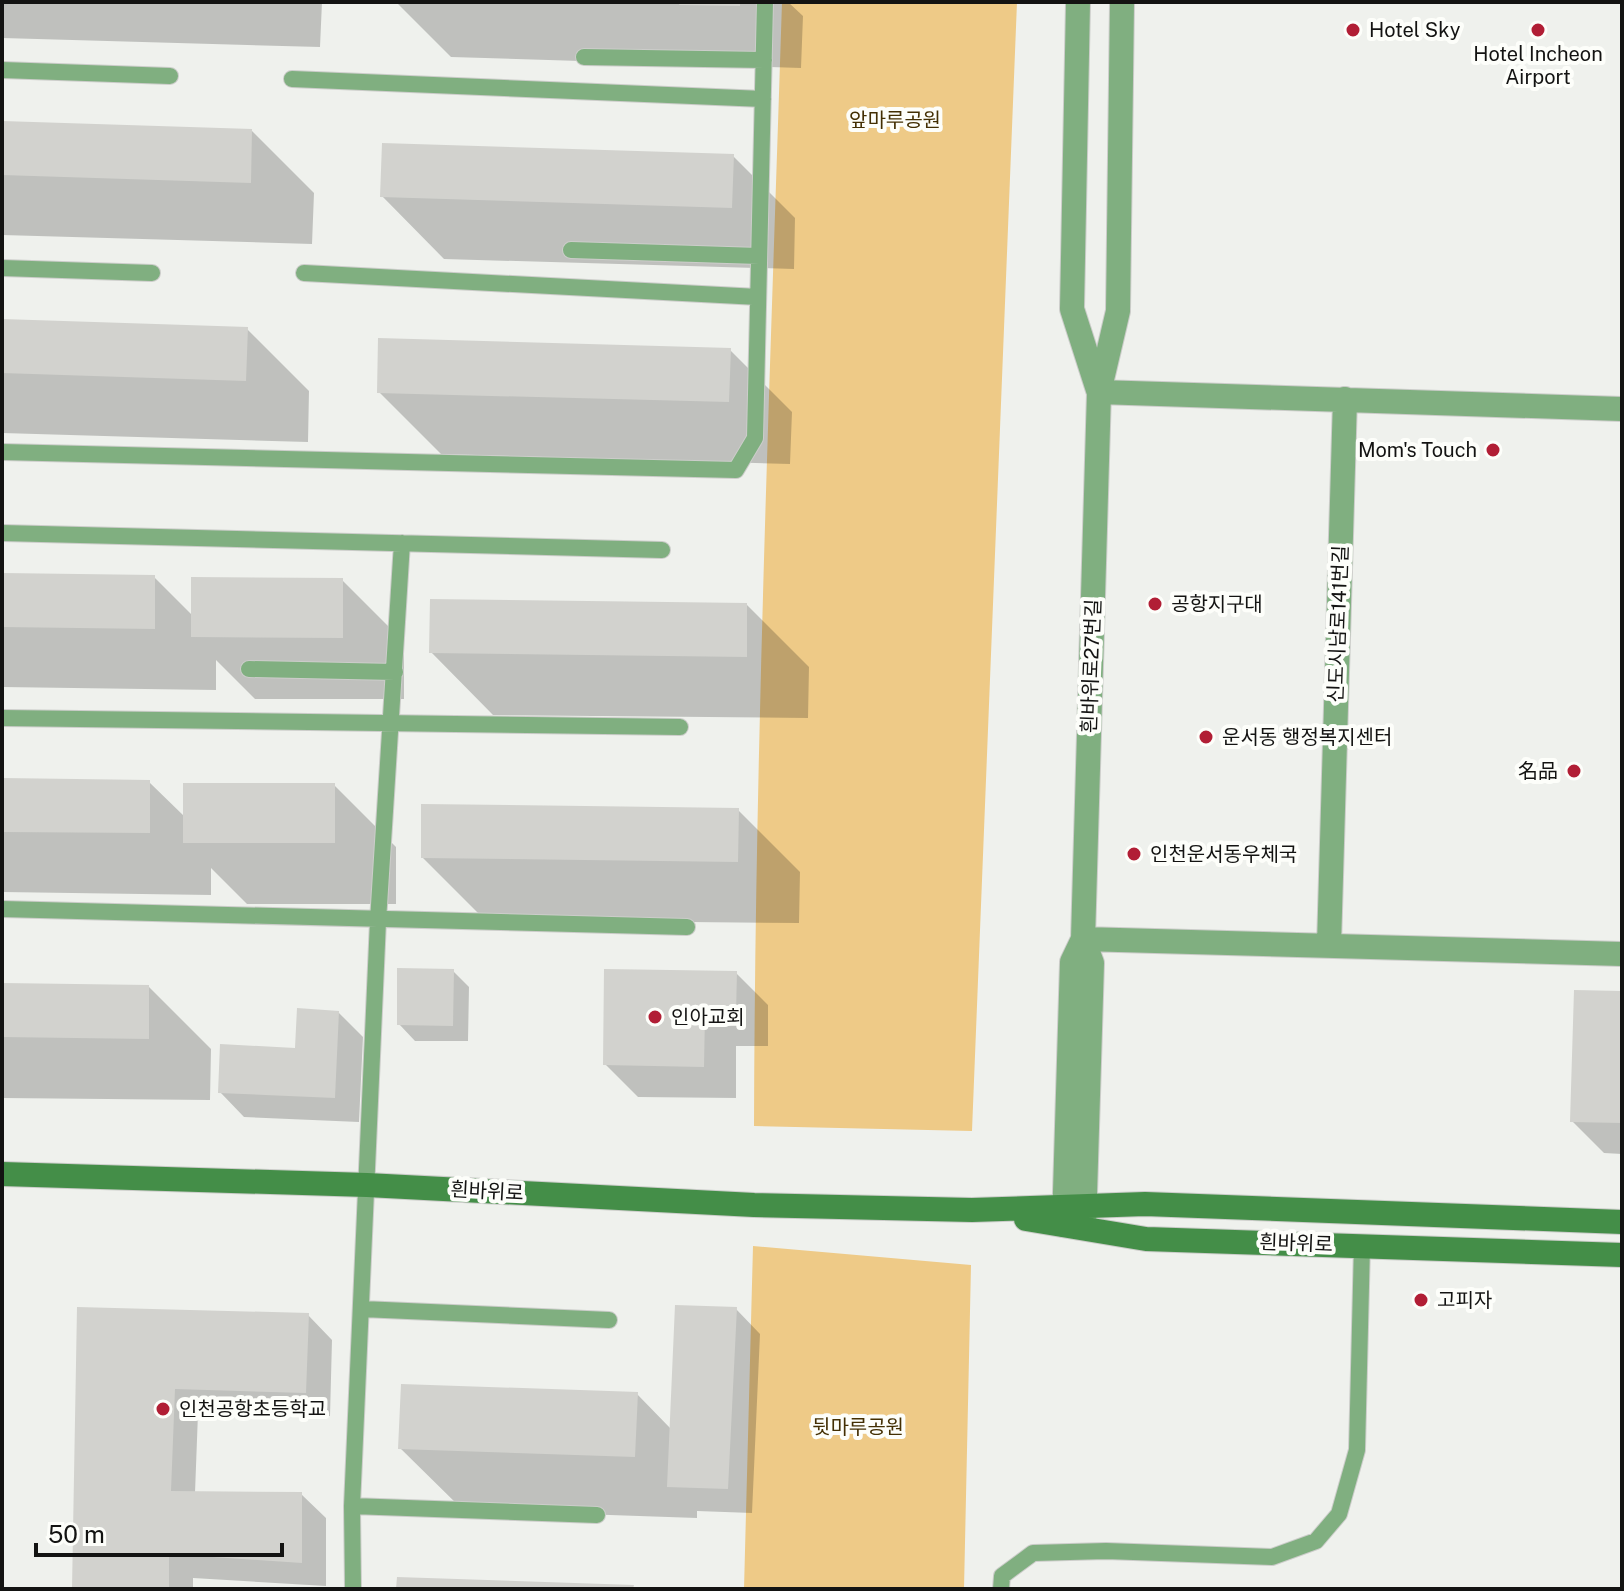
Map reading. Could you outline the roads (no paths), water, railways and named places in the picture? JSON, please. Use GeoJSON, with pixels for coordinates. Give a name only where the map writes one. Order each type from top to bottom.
{"type":"FeatureCollection","features":[{"type":"Feature","properties":{"kind":"street","name":"흰바위로27번길"},"geometry":{"type":"LineString","coordinates":[[1078,2],[1072,309],[1099,392]]}},
{"type":"Feature","properties":{"kind":"street","name":"흰바위로27번길"},"geometry":{"type":"LineString","coordinates":[[1074,1217],[1072,962],[1083,939],[1099,392],[1118,311],[1122,2]]}},
{"type":"Feature","properties":{"kind":"street"},"geometry":{"type":"LineString","coordinates":[[1099,392],[1622,409]]}},
{"type":"Feature","properties":{"kind":"street","name":"신도시남로141번길"},"geometry":{"type":"LineString","coordinates":[[1329,945],[1345,399]]}},
{"type":"Feature","properties":{"kind":"street"},"geometry":{"type":"LineString","coordinates":[[1083,939],[1622,954]]}},
{"type":"Feature","properties":{"kind":"street","name":"흰바위로"},"geometry":{"type":"LineString","coordinates":[[2,1174],[367,1185],[754,1205],[972,1210],[1074,1217],[1146,1239],[1622,1255]]}},
{"type":"Feature","properties":{"kind":"street","name":"흰바위로"},"geometry":{"type":"LineString","coordinates":[[1074,1217],[1145,1204],[1622,1222]]}},
{"type":"Feature","properties":{"kind":"lane"},"geometry":{"type":"LineString","coordinates":[[2,452],[736,470],[755,438],[765,2]]}},
{"type":"Feature","properties":{"kind":"lane"},"geometry":{"type":"LineString","coordinates":[[584,57],[764,60]]}},
{"type":"Feature","properties":{"kind":"lane"},"geometry":{"type":"LineString","coordinates":[[2,70],[170,76]]}},
{"type":"Feature","properties":{"kind":"lane"},"geometry":{"type":"LineString","coordinates":[[292,79],[763,99]]}},
{"type":"Feature","properties":{"kind":"lane"},"geometry":{"type":"LineString","coordinates":[[571,250],[759,256]]}},
{"type":"Feature","properties":{"kind":"lane"},"geometry":{"type":"LineString","coordinates":[[2,268],[152,273]]}},
{"type":"Feature","properties":{"kind":"lane"},"geometry":{"type":"LineString","coordinates":[[304,273],[758,297]]}},
{"type":"Feature","properties":{"kind":"lane"},"geometry":{"type":"LineString","coordinates":[[2,533],[662,550]]}},
{"type":"Feature","properties":{"kind":"lane"},"geometry":{"type":"LineString","coordinates":[[353,1589],[352,1506],[378,921],[402,543]]}},
{"type":"Feature","properties":{"kind":"lane"},"geometry":{"type":"LineString","coordinates":[[249,669],[395,672]]}},
{"type":"Feature","properties":{"kind":"lane"},"geometry":{"type":"LineString","coordinates":[[2,718],[680,727]]}},
{"type":"Feature","properties":{"kind":"lane"},"geometry":{"type":"LineString","coordinates":[[2,909],[687,927]]}},
{"type":"Feature","properties":{"kind":"lane"},"geometry":{"type":"LineString","coordinates":[[1001,1589],[1002,1576],[1033,1553],[1106,1551],[1272,1557],[1316,1541],[1339,1514],[1357,1450],[1362,1245]]}},
{"type":"Feature","properties":{"kind":"lane"},"geometry":{"type":"LineString","coordinates":[[362,1309],[609,1320]]}},
{"type":"Feature","properties":{"kind":"lane"},"geometry":{"type":"LineString","coordinates":[[352,1506],[597,1515]]}},
{"type":"Feature","properties":{"kind":"place","name":"Hotel Sky"},"geometry":{"type":"Point","coordinates":[1353,30]}},
{"type":"Feature","properties":{"kind":"place","name":"Hotel Incheon Airport"},"geometry":{"type":"Point","coordinates":[1538,30]}},
{"type":"Feature","properties":{"kind":"place","name":"Mom's Touch"},"geometry":{"type":"Point","coordinates":[1493,450]}},
{"type":"Feature","properties":{"kind":"place","name":"공항지구대"},"geometry":{"type":"Point","coordinates":[1155,604]}},
{"type":"Feature","properties":{"kind":"place","name":"운서동 행정복지센터"},"geometry":{"type":"Point","coordinates":[1206,737]}},
{"type":"Feature","properties":{"kind":"place","name":"名品"},"geometry":{"type":"Point","coordinates":[1574,771]}},
{"type":"Feature","properties":{"kind":"place","name":"인천운서동우체국"},"geometry":{"type":"Point","coordinates":[1134,854]}},
{"type":"Feature","properties":{"kind":"place","name":"인아교회"},"geometry":{"type":"Point","coordinates":[655,1017]}},
{"type":"Feature","properties":{"kind":"place","name":"고피자"},"geometry":{"type":"Point","coordinates":[1421,1300]}},
{"type":"Feature","properties":{"kind":"place","name":"인천공항초등학교"},"geometry":{"type":"Point","coordinates":[163,1409]}},
{"type":"Feature","properties":{"kind":"park label","name":"앞마루공원"},"geometry":{"type":"Point","coordinates":[895,120]}},
{"type":"Feature","properties":{"kind":"park label","name":"뒷마루공원"},"geometry":{"type":"Point","coordinates":[858,1427]}}]}
